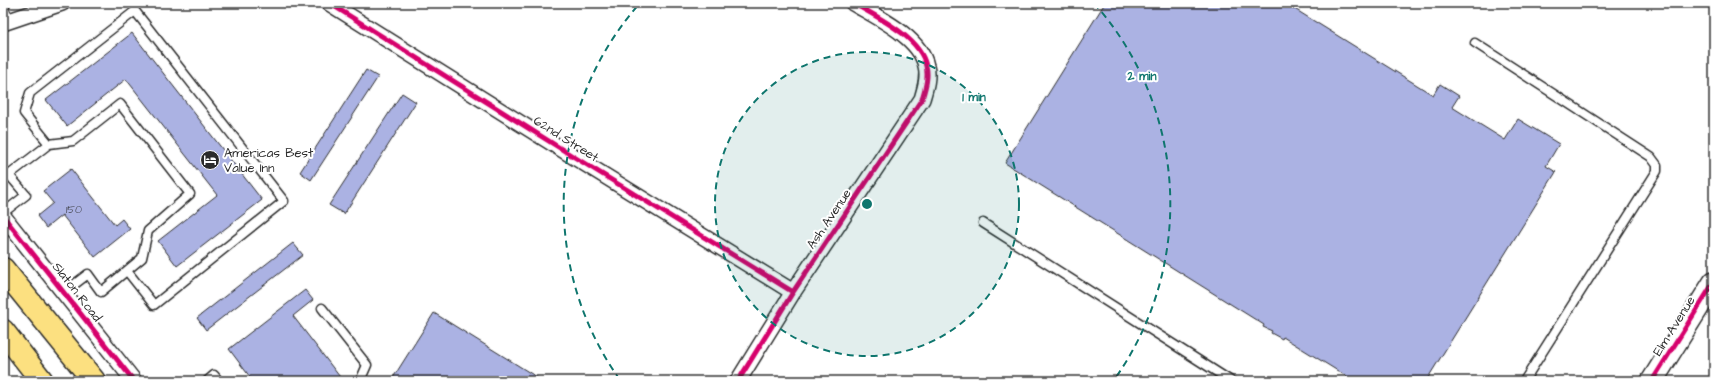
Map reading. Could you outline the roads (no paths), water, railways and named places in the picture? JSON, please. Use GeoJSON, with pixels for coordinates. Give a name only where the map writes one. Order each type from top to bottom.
{"type":"FeatureCollection","features":[{"type":"Feature","properties":{"kind":"highway"},"geometry":{"type":"LineString","coordinates":[[3,270],[94,381]]}},
{"type":"Feature","properties":{"kind":"highway"},"geometry":{"type":"LineString","coordinates":[[3,331],[42,381]]}},
{"type":"Feature","properties":{"kind":"street"},"geometry":{"type":"LineString","coordinates":[[6,22],[62,3]]}},
{"type":"Feature","properties":{"kind":"street","name":"62nd Street"},"geometry":{"type":"LineString","coordinates":[[329,3],[571,156],[793,292]]}},
{"type":"Feature","properties":{"kind":"street","name":"Ash Avenue"},"geometry":{"type":"LineString","coordinates":[[738,381],[793,292],[922,99],[926,83],[926,66],[918,49],[900,32],[853,3]]}},
{"type":"Feature","properties":{"kind":"street","name":"Slaton Road"},"geometry":{"type":"LineString","coordinates":[[3,215],[63,293],[134,381]]}},
{"type":"Feature","properties":{"kind":"street","name":"Elm Avenue"},"geometry":{"type":"LineString","coordinates":[[1652,381],[1714,282]]}},
{"type":"Feature","properties":{"kind":"lane"},"geometry":{"type":"LineString","coordinates":[[3,5],[6,22]]}},
{"type":"Feature","properties":{"kind":"lane"},"geometry":{"type":"LineString","coordinates":[[49,144],[24,113],[30,93],[135,11],[284,201],[154,305],[127,271]]}},
{"type":"Feature","properties":{"kind":"lane"},"geometry":{"type":"LineString","coordinates":[[1474,42],[1651,157],[1657,165],[1657,171],[1524,381]]}},
{"type":"Feature","properties":{"kind":"lane"},"geometry":{"type":"LineString","coordinates":[[3,215],[26,195],[9,175],[49,144],[73,141],[120,104],[190,194],[148,231],[142,258],[101,292],[88,274],[63,293]]}},
{"type":"Feature","properties":{"kind":"lane"},"geometry":{"type":"LineString","coordinates":[[983,223],[1231,381]]}},
{"type":"Feature","properties":{"kind":"lane"},"geometry":{"type":"LineString","coordinates":[[322,308],[367,365],[360,381]]}},
{"type":"Feature","properties":{"kind":"lane"},"geometry":{"type":"LineString","coordinates":[[207,381],[214,375],[219,381]]}},
{"type":"Feature","properties":{"kind":"place","name":"Americas Best Value Inn"},"geometry":{"type":"Point","coordinates":[210,160]}}]}
